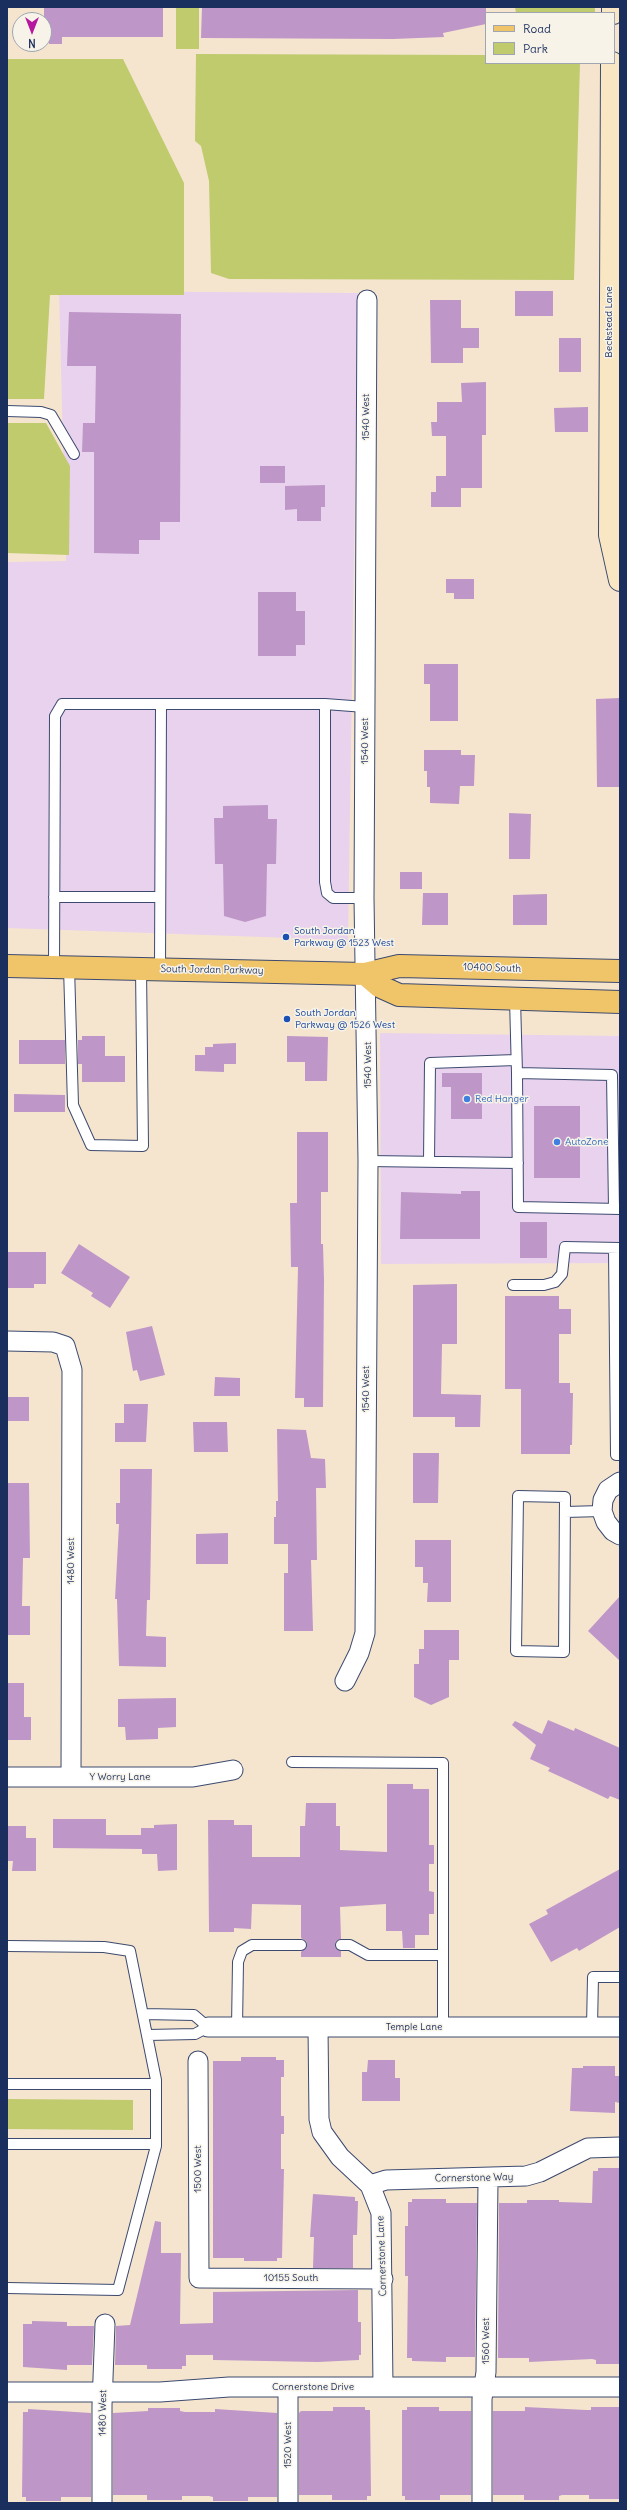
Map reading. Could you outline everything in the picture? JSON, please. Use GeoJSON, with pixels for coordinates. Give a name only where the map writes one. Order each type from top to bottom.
{"type":"FeatureCollection","features":[{"type":"Feature","properties":{"kind":"main road","name":"South Jordan Parkway"},"geometry":{"type":"LineString","coordinates":[[7,966],[61,966],[365,974]]}},
{"type":"Feature","properties":{"kind":"main road","name":"10400 South"},"geometry":{"type":"LineString","coordinates":[[365,974],[399,966],[620,971]]}},
{"type":"Feature","properties":{"kind":"main road"},"geometry":{"type":"LineString","coordinates":[[365,974],[387,991],[411,996],[620,1002]]}},
{"type":"Feature","properties":{"kind":"street","name":"Beckstead Lane"},"geometry":{"type":"LineString","coordinates":[[612,64],[615,298],[610,535],[620,580]]}},
{"type":"Feature","properties":{"kind":"street","name":"1540 West"},"geometry":{"type":"LineString","coordinates":[[345,1681],[359,1653],[365,1633],[368,1161],[368,1026],[365,974],[364,898],[367,300]]}},
{"type":"Feature","properties":{"kind":"street","name":"1480 West"},"geometry":{"type":"LineString","coordinates":[[7,1341],[53,1342],[65,1346],[72,1370],[71,1777]]}},
{"type":"Feature","properties":{"kind":"street"},"geometry":{"type":"LineString","coordinates":[[620,1482],[608,1490],[603,1500],[602,1512],[606,1522],[613,1531],[620,1535]]}},
{"type":"Feature","properties":{"kind":"street","name":"Y Worry Lane"},"geometry":{"type":"LineString","coordinates":[[7,1777],[193,1777],[233,1770]]}},
{"type":"Feature","properties":{"kind":"street","name":"Temple Lane"},"geometry":{"type":"LineString","coordinates":[[208,2026],[620,2028]]}},
{"type":"Feature","properties":{"kind":"street","name":"Cornerstone Lane"},"geometry":{"type":"LineString","coordinates":[[318,2027],[319,2119],[322,2132],[340,2157],[370,2185],[381,2213],[383,2279],[383,2387]]}},
{"type":"Feature","properties":{"kind":"street","name":"1500 West"},"geometry":{"type":"LineString","coordinates":[[198,2061],[199,2278]]}},
{"type":"Feature","properties":{"kind":"street","name":"Cornerstone Way"},"geometry":{"type":"LineString","coordinates":[[370,2185],[386,2180],[488,2179],[526,2176],[540,2172],[588,2148],[620,2147]]}},
{"type":"Feature","properties":{"kind":"street","name":"1560 West"},"geometry":{"type":"LineString","coordinates":[[482,2503],[484,2387],[486,2372],[488,2179]]}},
{"type":"Feature","properties":{"kind":"street","name":"10155 South"},"geometry":{"type":"LineString","coordinates":[[199,2278],[383,2279]]}},
{"type":"Feature","properties":{"kind":"street","name":"1480 West"},"geometry":{"type":"LineString","coordinates":[[102,2503],[105,2324]]}},
{"type":"Feature","properties":{"kind":"street","name":"Cornerstone Drive"},"geometry":{"type":"LineString","coordinates":[[7,2392],[103,2392],[288,2387],[620,2387]]}},
{"type":"Feature","properties":{"kind":"street","name":"1520 West"},"geometry":{"type":"LineString","coordinates":[[288,2387],[288,2503]]}},
{"type":"Feature","properties":{"kind":"lane"},"geometry":{"type":"LineString","coordinates":[[7,411],[41,412],[51,415],[74,454]]}},
{"type":"Feature","properties":{"kind":"lane"},"geometry":{"type":"LineString","coordinates":[[161,704],[160,897],[151,969],[144,1146],[91,1145],[73,1105],[54,897],[55,716],[57,711],[62,704],[161,704],[325,704],[366,707]]}},
{"type":"Feature","properties":{"kind":"lane"},"geometry":{"type":"LineString","coordinates":[[325,704],[325,882],[327,893],[333,898],[364,898]]}},
{"type":"Feature","properties":{"kind":"lane"},"geometry":{"type":"LineString","coordinates":[[54,897],[160,897]]}},
{"type":"Feature","properties":{"kind":"lane"},"geometry":{"type":"LineString","coordinates":[[515,999],[518,1207],[617,1209],[616,1075],[517,1073]]}},
{"type":"Feature","properties":{"kind":"lane"},"geometry":{"type":"LineString","coordinates":[[429,1162],[430,1063],[516,1060]]}},
{"type":"Feature","properties":{"kind":"lane"},"geometry":{"type":"LineString","coordinates":[[368,1161],[518,1163]]}},
{"type":"Feature","properties":{"kind":"lane"},"geometry":{"type":"LineString","coordinates":[[513,1285],[544,1286],[555,1282],[562,1274],[565,1247],[617,1248],[616,1455],[620,1455]]}},
{"type":"Feature","properties":{"kind":"lane"},"geometry":{"type":"LineString","coordinates":[[518,1496],[565,1496],[565,1512],[564,1652],[516,1651],[518,1496]]}},
{"type":"Feature","properties":{"kind":"lane"},"geometry":{"type":"LineString","coordinates":[[565,1512],[602,1512]]}},
{"type":"Feature","properties":{"kind":"lane"},"geometry":{"type":"LineString","coordinates":[[292,1762],[443,1763],[444,2027]]}},
{"type":"Feature","properties":{"kind":"lane"},"geometry":{"type":"LineString","coordinates":[[237,2026],[238,1962],[242,1951],[252,1945],[301,1945]]}},
{"type":"Feature","properties":{"kind":"lane"},"geometry":{"type":"LineString","coordinates":[[341,1945],[350,1945],[368,1955],[444,1955]]}},
{"type":"Feature","properties":{"kind":"lane"},"geometry":{"type":"LineString","coordinates":[[7,1946],[104,1946],[130,1951],[144,2014],[156,2084],[156,2144],[118,2290],[7,2288]]}},
{"type":"Feature","properties":{"kind":"lane"},"geometry":{"type":"LineString","coordinates":[[592,2027],[593,1977],[620,1977]]}},
{"type":"Feature","properties":{"kind":"lane"},"geometry":{"type":"LineString","coordinates":[[144,2014],[194,2014],[208,2026],[195,2034],[148,2035]]}},
{"type":"Feature","properties":{"kind":"lane"},"geometry":{"type":"LineString","coordinates":[[7,2084],[156,2084]]}},
{"type":"Feature","properties":{"kind":"lane"},"geometry":{"type":"LineString","coordinates":[[7,2144],[156,2144]]}},
{"type":"Feature","properties":{"kind":"shaded area"},"geometry":{"type":"Polygon","coordinates":[[[59,291],[358,293],[348,940],[7,928],[7,562],[66,561],[59,291]]]}},
{"type":"Feature","properties":{"kind":"shaded area"},"geometry":{"type":"Polygon","coordinates":[[[380,1033],[620,1036],[620,1263],[381,1264],[380,1033]]]}},
{"type":"Feature","properties":{"kind":"green space"},"geometry":{"type":"Polygon","coordinates":[[[176,7],[199,7],[199,49],[176,49],[176,7]]]}},
{"type":"Feature","properties":{"kind":"green space"},"geometry":{"type":"Polygon","coordinates":[[[515,7],[595,7],[595,12],[516,12],[515,7]]]}},
{"type":"Feature","properties":{"kind":"green space"},"geometry":{"type":"Polygon","coordinates":[[[196,54],[485,55],[485,64],[580,64],[574,280],[229,279],[211,273],[209,181],[201,146],[195,141],[196,54]]]}},
{"type":"Feature","properties":{"kind":"green space"},"geometry":{"type":"Polygon","coordinates":[[[7,59],[123,59],[184,183],[184,295],[50,295],[44,399],[7,399],[7,59]]]}},
{"type":"Feature","properties":{"kind":"green space"},"geometry":{"type":"Polygon","coordinates":[[[7,423],[46,423],[70,466],[69,555],[7,553],[7,423]]]}},
{"type":"Feature","properties":{"kind":"green space"},"geometry":{"type":"Polygon","coordinates":[[[7,2099],[133,2100],[133,2130],[7,2129],[7,2099]]]}},
{"type":"Feature","properties":{"kind":"building"},"geometry":{"type":"Polygon","coordinates":[[[44,7],[163,7],[163,37],[62,37],[62,44],[52,44],[52,12],[44,12],[44,7]]]}},
{"type":"Feature","properties":{"kind":"building"},"geometry":{"type":"Polygon","coordinates":[[[202,7],[486,7],[485,24],[443,33],[444,37],[393,39],[201,38],[202,7]]]}},
{"type":"Feature","properties":{"kind":"building"},"geometry":{"type":"Polygon","coordinates":[[[515,291],[553,291],[553,316],[515,316],[515,291]]]}},
{"type":"Feature","properties":{"kind":"building"},"geometry":{"type":"Polygon","coordinates":[[[430,300],[461,300],[461,328],[479,328],[479,348],[463,348],[463,363],[431,363],[430,300]]]}},
{"type":"Feature","properties":{"kind":"building"},"geometry":{"type":"Polygon","coordinates":[[[69,312],[181,314],[180,522],[160,522],[160,540],[139,540],[139,554],[94,553],[94,452],[82,452],[83,423],[95,423],[96,366],[67,366],[69,312]]]}},
{"type":"Feature","properties":{"kind":"building"},"geometry":{"type":"Polygon","coordinates":[[[559,338],[581,338],[581,372],[559,372],[559,338]]]}},
{"type":"Feature","properties":{"kind":"building"},"geometry":{"type":"Polygon","coordinates":[[[486,382],[486,435],[482,435],[482,488],[461,488],[461,507],[431,507],[431,492],[436,492],[436,476],[446,476],[446,436],[432,436],[431,422],[437,422],[437,402],[462,402],[461,383],[486,382]]]}},
{"type":"Feature","properties":{"kind":"building"},"geometry":{"type":"Polygon","coordinates":[[[588,407],[588,432],[555,432],[554,408],[588,407]]]}},
{"type":"Feature","properties":{"kind":"building"},"geometry":{"type":"Polygon","coordinates":[[[260,466],[285,466],[285,483],[260,483],[260,466]]]}},
{"type":"Feature","properties":{"kind":"building"},"geometry":{"type":"Polygon","coordinates":[[[325,485],[325,507],[321,507],[321,521],[297,521],[297,509],[285,510],[285,486],[325,485]]]}},
{"type":"Feature","properties":{"kind":"building"},"geometry":{"type":"Polygon","coordinates":[[[446,579],[474,579],[474,599],[454,599],[454,593],[446,593],[446,579]]]}},
{"type":"Feature","properties":{"kind":"building"},"geometry":{"type":"Polygon","coordinates":[[[258,592],[296,592],[296,611],[305,611],[305,645],[296,645],[296,656],[258,656],[258,592]]]}},
{"type":"Feature","properties":{"kind":"building"},"geometry":{"type":"Polygon","coordinates":[[[424,664],[458,664],[458,721],[430,721],[430,684],[424,684],[424,664]]]}},
{"type":"Feature","properties":{"kind":"building"},"geometry":{"type":"Polygon","coordinates":[[[620,698],[620,787],[597,787],[596,699],[620,698]]]}},
{"type":"Feature","properties":{"kind":"building"},"geometry":{"type":"Polygon","coordinates":[[[424,750],[461,750],[461,755],[475,755],[474,786],[460,786],[459,804],[430,803],[430,787],[427,787],[427,771],[424,771],[424,750]]]}},
{"type":"Feature","properties":{"kind":"building"},"geometry":{"type":"Polygon","coordinates":[[[268,805],[268,819],[277,819],[276,864],[267,864],[266,916],[245,922],[224,916],[223,864],[215,864],[214,818],[223,818],[223,806],[268,805]]]}},
{"type":"Feature","properties":{"kind":"building"},"geometry":{"type":"Polygon","coordinates":[[[509,813],[531,814],[530,859],[509,859],[509,813]]]}},
{"type":"Feature","properties":{"kind":"building"},"geometry":{"type":"Polygon","coordinates":[[[400,872],[422,872],[422,889],[400,889],[400,872]]]}},
{"type":"Feature","properties":{"kind":"building"},"geometry":{"type":"Polygon","coordinates":[[[423,893],[448,893],[448,925],[422,925],[423,893]]]}},
{"type":"Feature","properties":{"kind":"building"},"geometry":{"type":"Polygon","coordinates":[[[547,894],[547,925],[513,925],[513,895],[547,894]]]}},
{"type":"Feature","properties":{"kind":"building"},"geometry":{"type":"Polygon","coordinates":[[[82,1036],[105,1036],[105,1056],[125,1056],[125,1082],[82,1082],[82,1064],[78,1064],[78,1040],[82,1040],[82,1036]]]}},
{"type":"Feature","properties":{"kind":"building"},"geometry":{"type":"Polygon","coordinates":[[[287,1036],[328,1037],[327,1081],[305,1081],[305,1062],[287,1062],[287,1036]]]}},
{"type":"Feature","properties":{"kind":"building"},"geometry":{"type":"Polygon","coordinates":[[[19,1040],[65,1040],[65,1064],[19,1064],[19,1040]]]}},
{"type":"Feature","properties":{"kind":"building"},"geometry":{"type":"Polygon","coordinates":[[[236,1043],[236,1064],[224,1064],[224,1072],[195,1071],[195,1055],[205,1055],[205,1047],[213,1047],[213,1044],[236,1043]]]}},
{"type":"Feature","properties":{"kind":"building","name":"Red Hanger"},"geometry":{"type":"Polygon","coordinates":[[[442,1073],[482,1073],[482,1119],[451,1119],[451,1087],[442,1087],[442,1073]]]}},
{"type":"Feature","properties":{"kind":"building"},"geometry":{"type":"Polygon","coordinates":[[[14,1094],[65,1095],[65,1112],[14,1112],[14,1094]]]}},
{"type":"Feature","properties":{"kind":"building","name":"AutoZone"},"geometry":{"type":"Polygon","coordinates":[[[534,1106],[580,1106],[580,1178],[534,1178],[534,1106]]]}},
{"type":"Feature","properties":{"kind":"building"},"geometry":{"type":"Polygon","coordinates":[[[297,1132],[328,1132],[328,1192],[321,1192],[321,1244],[323,1244],[324,1280],[323,1407],[304,1407],[304,1398],[295,1398],[298,1267],[291,1267],[290,1203],[297,1203],[297,1132]]]}},
{"type":"Feature","properties":{"kind":"building"},"geometry":{"type":"Polygon","coordinates":[[[461,1191],[480,1191],[480,1239],[400,1239],[401,1192],[461,1194],[461,1191]]]}},
{"type":"Feature","properties":{"kind":"building"},"geometry":{"type":"Polygon","coordinates":[[[520,1222],[547,1222],[547,1258],[520,1258],[520,1222]]]}},
{"type":"Feature","properties":{"kind":"building"},"geometry":{"type":"Polygon","coordinates":[[[79,1244],[130,1277],[110,1308],[91,1296],[93,1293],[61,1273],[79,1244]]]}},
{"type":"Feature","properties":{"kind":"building"},"geometry":{"type":"Polygon","coordinates":[[[7,1252],[46,1252],[46,1284],[34,1284],[34,1288],[7,1288],[7,1252]]]}},
{"type":"Feature","properties":{"kind":"building"},"geometry":{"type":"Polygon","coordinates":[[[457,1284],[457,1344],[442,1344],[441,1394],[481,1395],[480,1427],[455,1427],[455,1417],[413,1417],[413,1285],[457,1284]]]}},
{"type":"Feature","properties":{"kind":"building"},"geometry":{"type":"Polygon","coordinates":[[[505,1296],[559,1296],[559,1309],[571,1309],[571,1334],[559,1334],[559,1383],[570,1383],[570,1393],[573,1393],[572,1445],[570,1445],[570,1454],[521,1454],[521,1389],[505,1389],[505,1296]]]}},
{"type":"Feature","properties":{"kind":"building"},"geometry":{"type":"Polygon","coordinates":[[[152,1326],[165,1375],[140,1381],[137,1370],[133,1371],[126,1332],[152,1326]]]}},
{"type":"Feature","properties":{"kind":"building"},"geometry":{"type":"Polygon","coordinates":[[[215,1377],[240,1378],[240,1396],[214,1396],[215,1377]]]}},
{"type":"Feature","properties":{"kind":"building"},"geometry":{"type":"Polygon","coordinates":[[[7,1397],[29,1397],[29,1421],[8,1421],[7,1397]]]}},
{"type":"Feature","properties":{"kind":"building"},"geometry":{"type":"Polygon","coordinates":[[[124,1404],[148,1404],[146,1442],[115,1442],[115,1423],[124,1423],[124,1404]]]}},
{"type":"Feature","properties":{"kind":"building"},"geometry":{"type":"Polygon","coordinates":[[[193,1422],[227,1422],[228,1452],[194,1452],[193,1422]]]}},
{"type":"Feature","properties":{"kind":"building"},"geometry":{"type":"Polygon","coordinates":[[[277,1429],[306,1430],[311,1458],[325,1459],[326,1488],[316,1488],[317,1560],[311,1560],[313,1631],[284,1631],[284,1573],[288,1573],[288,1544],[274,1544],[274,1517],[276,1517],[276,1501],[278,1501],[277,1429]]]}},
{"type":"Feature","properties":{"kind":"building"},"geometry":{"type":"Polygon","coordinates":[[[413,1453],[439,1453],[438,1503],[413,1503],[413,1453]]]}},
{"type":"Feature","properties":{"kind":"building"},"geometry":{"type":"Polygon","coordinates":[[[120,1469],[152,1469],[150,1600],[147,1600],[146,1636],[166,1637],[166,1667],[119,1666],[117,1599],[115,1599],[119,1524],[116,1524],[116,1503],[120,1503],[120,1469]]]}},
{"type":"Feature","properties":{"kind":"building"},"geometry":{"type":"Polygon","coordinates":[[[7,1483],[29,1483],[30,1558],[23,1558],[22,1606],[30,1606],[30,1635],[7,1635],[7,1483]]]}},
{"type":"Feature","properties":{"kind":"building"},"geometry":{"type":"Polygon","coordinates":[[[228,1533],[228,1564],[196,1564],[196,1534],[228,1533]]]}},
{"type":"Feature","properties":{"kind":"building"},"geometry":{"type":"Polygon","coordinates":[[[415,1540],[451,1540],[451,1602],[427,1602],[428,1583],[423,1583],[423,1567],[415,1567],[415,1540]]]}},
{"type":"Feature","properties":{"kind":"building"},"geometry":{"type":"Polygon","coordinates":[[[620,1596],[620,1661],[588,1631],[620,1596]]]}},
{"type":"Feature","properties":{"kind":"building"},"geometry":{"type":"Polygon","coordinates":[[[424,1630],[459,1630],[459,1660],[449,1660],[449,1697],[431,1705],[414,1697],[414,1664],[419,1664],[419,1649],[424,1649],[424,1630]]]}},
{"type":"Feature","properties":{"kind":"building"},"geometry":{"type":"Polygon","coordinates":[[[7,1683],[24,1683],[24,1717],[31,1717],[31,1740],[7,1740],[7,1683]]]}},
{"type":"Feature","properties":{"kind":"building"},"geometry":{"type":"Polygon","coordinates":[[[176,1698],[176,1727],[158,1728],[158,1739],[126,1740],[125,1727],[118,1727],[118,1699],[176,1698]]]}},
{"type":"Feature","properties":{"kind":"building"},"geometry":{"type":"Polygon","coordinates":[[[548,1720],[574,1731],[575,1728],[620,1748],[620,1800],[610,1796],[608,1799],[548,1771],[550,1768],[530,1759],[536,1745],[512,1725],[515,1721],[542,1734],[548,1720]]]}},
{"type":"Feature","properties":{"kind":"building"},"geometry":{"type":"Polygon","coordinates":[[[387,1784],[413,1784],[413,1789],[429,1789],[429,1845],[434,1845],[434,1864],[429,1864],[429,1891],[434,1892],[434,1914],[429,1914],[429,1935],[415,1935],[415,1948],[403,1948],[402,1931],[386,1931],[386,1904],[340,1907],[341,1939],[336,1941],[335,1945],[341,1951],[341,1957],[301,1957],[301,1952],[307,1945],[306,1941],[301,1938],[301,1905],[252,1904],[251,1929],[234,1928],[234,1932],[209,1932],[208,1820],[234,1820],[234,1825],[252,1825],[252,1857],[300,1857],[300,1826],[305,1826],[306,1803],[336,1803],[336,1826],[340,1826],[340,1850],[387,1852],[387,1784]]]}},
{"type":"Feature","properties":{"kind":"building"},"geometry":{"type":"Polygon","coordinates":[[[53,1819],[106,1819],[106,1835],[141,1835],[141,1828],[154,1828],[154,1825],[177,1824],[177,1870],[158,1871],[157,1854],[142,1854],[142,1849],[53,1848],[53,1819]]]}},
{"type":"Feature","properties":{"kind":"building"},"geometry":{"type":"Polygon","coordinates":[[[7,1826],[26,1826],[26,1838],[36,1838],[36,1871],[12,1871],[13,1861],[7,1861],[7,1826]]]}},
{"type":"Feature","properties":{"kind":"building"},"geometry":{"type":"Polygon","coordinates":[[[620,1869],[620,1927],[579,1951],[577,1948],[551,1962],[529,1924],[548,1914],[546,1910],[620,1869]]]}},
{"type":"Feature","properties":{"kind":"building"},"geometry":{"type":"Polygon","coordinates":[[[241,2057],[276,2057],[276,2060],[284,2060],[284,2077],[281,2077],[281,2116],[284,2116],[284,2134],[281,2134],[281,2169],[284,2169],[282,2258],[277,2258],[277,2261],[244,2261],[244,2258],[213,2258],[213,2061],[241,2061],[241,2057]]]}},
{"type":"Feature","properties":{"kind":"building"},"geometry":{"type":"Polygon","coordinates":[[[368,2060],[395,2060],[395,2078],[400,2078],[400,2101],[362,2101],[362,2072],[367,2072],[368,2060]]]}},
{"type":"Feature","properties":{"kind":"building"},"geometry":{"type":"Polygon","coordinates":[[[583,2066],[615,2066],[615,2076],[620,2076],[620,2103],[615,2102],[615,2113],[570,2111],[572,2068],[583,2068],[583,2066]]]}},
{"type":"Feature","properties":{"kind":"building"},"geometry":{"type":"Polygon","coordinates":[[[598,2168],[620,2168],[620,2364],[596,2364],[596,2360],[592,2359],[529,2362],[529,2358],[498,2358],[499,2203],[527,2203],[527,2200],[559,2200],[559,2202],[592,2203],[593,2171],[598,2171],[598,2168]]]}},
{"type":"Feature","properties":{"kind":"building"},"geometry":{"type":"Polygon","coordinates":[[[313,2194],[355,2197],[355,2201],[358,2201],[357,2235],[353,2235],[353,2268],[313,2268],[314,2237],[310,2237],[313,2194]]]}},
{"type":"Feature","properties":{"kind":"building"},"geometry":{"type":"Polygon","coordinates":[[[412,2199],[446,2199],[446,2203],[477,2203],[475,2357],[446,2357],[446,2362],[412,2361],[412,2358],[407,2358],[408,2276],[405,2276],[405,2226],[408,2226],[408,2202],[412,2202],[412,2199]]]}},
{"type":"Feature","properties":{"kind":"building"},"geometry":{"type":"Polygon","coordinates":[[[155,2221],[161,2222],[161,2253],[181,2253],[180,2324],[213,2323],[213,2292],[358,2290],[358,2322],[361,2322],[361,2355],[359,2355],[359,2360],[318,2362],[213,2360],[213,2355],[186,2355],[186,2366],[182,2366],[182,2369],[147,2369],[147,2365],[115,2365],[116,2326],[130,2325],[155,2221]]]}},
{"type":"Feature","properties":{"kind":"building"},"geometry":{"type":"Polygon","coordinates":[[[32,2321],[67,2322],[67,2326],[94,2326],[92,2365],[67,2365],[67,2370],[23,2367],[23,2324],[32,2324],[32,2321]]]}},
{"type":"Feature","properties":{"kind":"building"},"geometry":{"type":"Polygon","coordinates":[[[333,2407],[365,2407],[365,2410],[370,2410],[371,2496],[367,2496],[367,2500],[332,2500],[332,2495],[299,2495],[299,2413],[301,2411],[333,2411],[333,2407]]]}},
{"type":"Feature","properties":{"kind":"building"},"geometry":{"type":"Polygon","coordinates":[[[407,2407],[439,2407],[439,2411],[471,2411],[471,2495],[440,2495],[440,2500],[405,2500],[405,2496],[402,2496],[402,2410],[407,2410],[407,2407]]]}},
{"type":"Feature","properties":{"kind":"building"},"geometry":{"type":"Polygon","coordinates":[[[525,2407],[591,2410],[591,2407],[620,2407],[620,2499],[589,2499],[589,2495],[562,2495],[559,2496],[559,2500],[524,2500],[524,2495],[493,2495],[493,2411],[525,2411],[525,2407]]]}},
{"type":"Feature","properties":{"kind":"building"},"geometry":{"type":"Polygon","coordinates":[[[148,2408],[180,2408],[180,2411],[185,2412],[215,2412],[215,2409],[277,2413],[277,2497],[248,2497],[248,2501],[213,2501],[213,2497],[209,2496],[182,2496],[182,2500],[147,2500],[147,2495],[113,2495],[113,2413],[148,2411],[148,2408]]]}},
{"type":"Feature","properties":{"kind":"building"},"geometry":{"type":"Polygon","coordinates":[[[28,2409],[91,2413],[91,2497],[61,2497],[61,2501],[26,2501],[26,2497],[22,2497],[23,2412],[28,2412],[28,2409]]]}},
{"type":"Feature","properties":{"kind":"place","name":"South Jordan Parkway @ 1523 West"},"geometry":{"type":"Point","coordinates":[286,937]}},
{"type":"Feature","properties":{"kind":"place","name":"South Jordan Parkway @ 1526 West"},"geometry":{"type":"Point","coordinates":[287,1019]}},
{"type":"Feature","properties":{"kind":"place","name":"Red Hanger"},"geometry":{"type":"Point","coordinates":[467,1099]}},
{"type":"Feature","properties":{"kind":"place","name":"AutoZone"},"geometry":{"type":"Point","coordinates":[557,1142]}}]}
